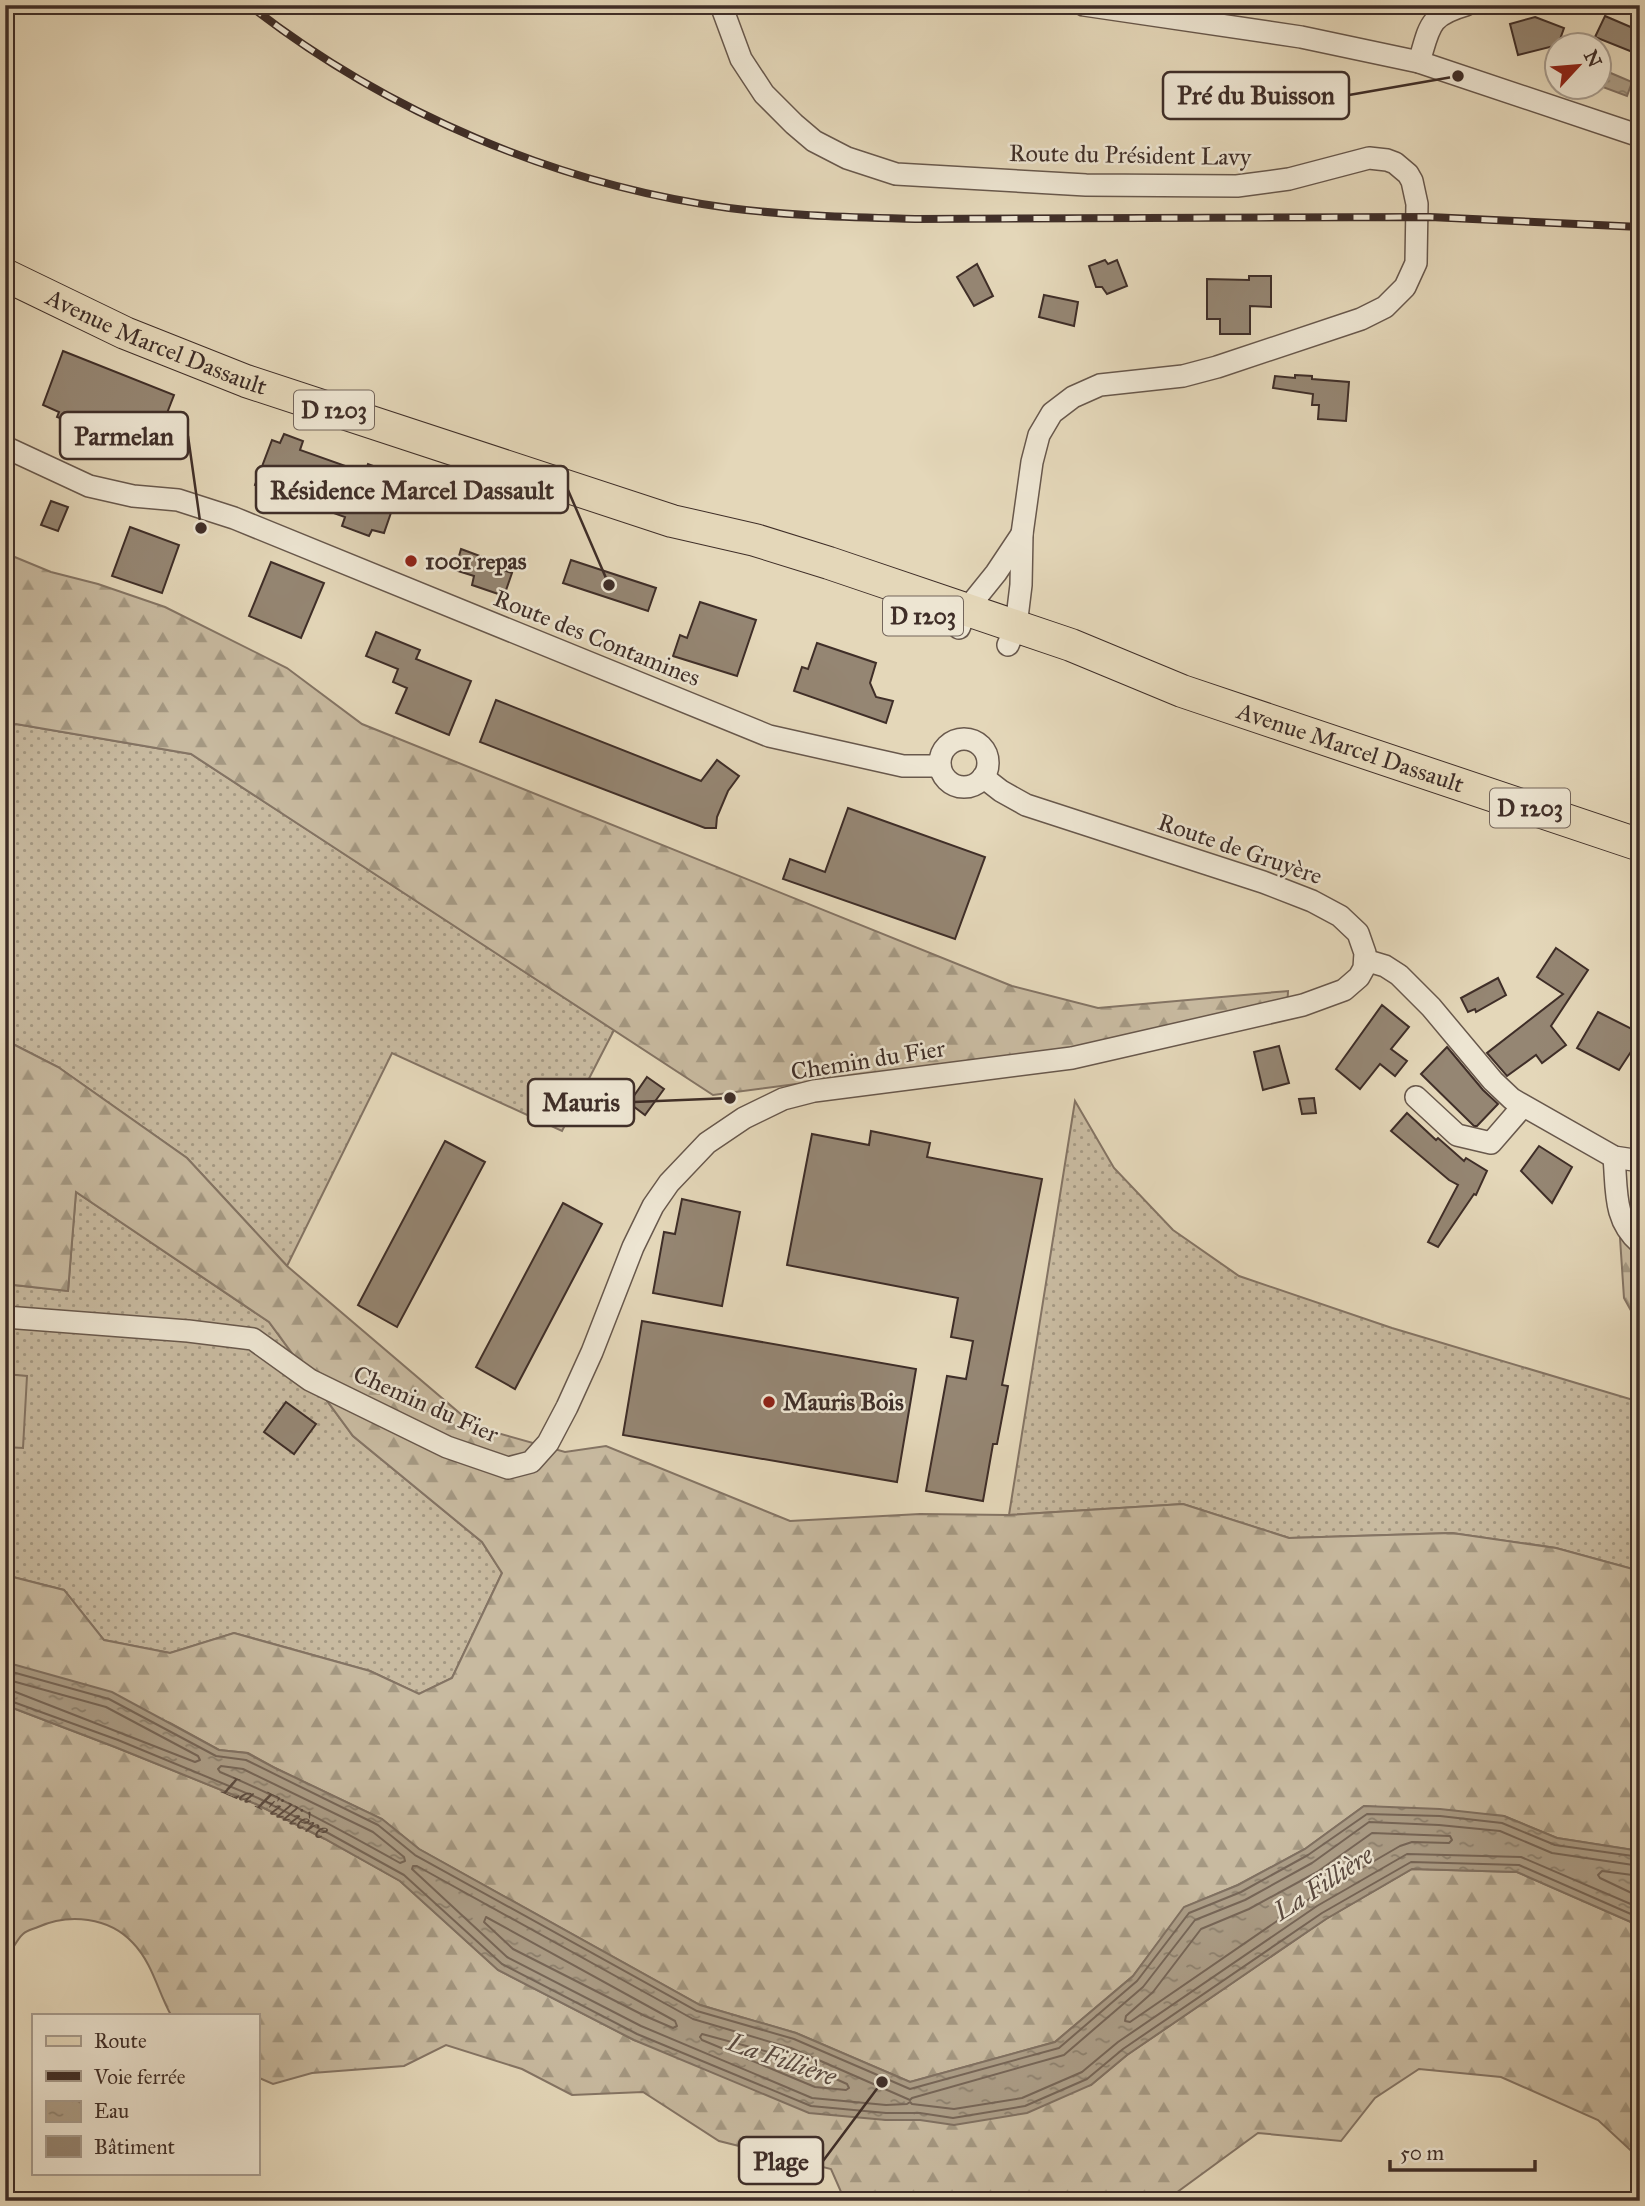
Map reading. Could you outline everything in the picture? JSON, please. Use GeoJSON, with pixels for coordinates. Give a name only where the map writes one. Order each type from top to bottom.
{"type":"FeatureCollection","features":[{"type":"Feature","properties":{"kind":"main road","name":"Avenue Marcel Dassault"},"geometry":{"type":"LineString","coordinates":[[5,275],[125,333],[246,381],[672,520],[755,540],[817,559],[963,619],[1012,636],[1071,645],[1181,691],[1640,845]]}},
{"type":"Feature","properties":{"kind":"street","name":"Route du Président Lavy"},"geometry":{"type":"LineString","coordinates":[[721,5],[741,59],[764,94],[794,124],[814,141],[847,158],[896,174],[1086,185],[1237,186],[1289,179],[1369,158],[1395,163],[1412,181],[1417,204],[1416,263],[1411,276],[1396,298],[1385,307],[1361,319],[1217,367],[1183,376],[1100,385],[1073,397],[1052,413],[1039,435],[1032,462],[1022,534],[1021,585],[1012,636]]}},
{"type":"Feature","properties":{"kind":"street"},"geometry":{"type":"LineString","coordinates":[[1084,5],[1301,37],[1419,62],[1640,136]]}},
{"type":"Feature","properties":{"kind":"street"},"geometry":{"type":"LineString","coordinates":[[1419,62],[1428,32],[1436,19],[1443,13],[1466,5]]}},
{"type":"Feature","properties":{"kind":"street","name":"Route des Contamines"},"geometry":{"type":"LineString","coordinates":[[5,447],[89,486],[132,496],[178,500],[234,518],[769,736],[903,765],[940,766]]}},
{"type":"Feature","properties":{"kind":"street","name":"Route du Président Lavy"},"geometry":{"type":"LineString","coordinates":[[963,619],[1022,534]]}},
{"type":"Feature","properties":{"kind":"street"},"geometry":{"type":"LineString","coordinates":[[957,740],[978,744],[985,753],[988,765],[983,777],[970,787],[958,787],[948,782],[940,766],[941,755],[947,746],[957,740]]}},
{"type":"Feature","properties":{"kind":"street","name":"Route de Gruyère"},"geometry":{"type":"LineString","coordinates":[[983,777],[1026,805],[1263,882],[1312,901],[1340,916],[1359,933],[1365,960]]}},
{"type":"Feature","properties":{"kind":"street"},"geometry":{"type":"LineString","coordinates":[[1365,960],[1399,975],[1431,1007],[1493,1081],[1523,1107],[1614,1157],[1640,1161]]}},
{"type":"Feature","properties":{"kind":"street","name":"Chemin du Fier"},"geometry":{"type":"LineString","coordinates":[[5,1317],[188,1331],[253,1339],[310,1380],[447,1447],[508,1468],[531,1462],[548,1443],[567,1407],[592,1352],[633,1247],[653,1206],[687,1162],[708,1143],[744,1118],[783,1099],[814,1091],[1072,1058],[1303,1005],[1336,994],[1352,985],[1364,968],[1365,960]]}},
{"type":"Feature","properties":{"kind":"street"},"geometry":{"type":"LineString","coordinates":[[1416,1097],[1457,1135],[1491,1143],[1523,1107]]}},
{"type":"Feature","properties":{"kind":"street"},"geometry":{"type":"LineString","coordinates":[[1614,1157],[1620,1216],[1631,1235],[1640,1243]]}},
{"type":"Feature","properties":{"kind":"green space"},"geometry":{"type":"Polygon","coordinates":[[[5,553],[51,572],[98,584],[165,607],[287,668],[362,724],[1012,986],[1098,1008],[1288,991],[1287,1011],[1076,1047],[713,1095],[191,754],[16,724],[5,727],[5,553]]]}},
{"type":"Feature","properties":{"kind":"green space"},"geometry":{"type":"Polygon","coordinates":[[[16,724],[191,754],[614,1030],[562,1131],[392,1053],[287,1266],[187,1158],[58,1067],[5,1040],[5,727],[16,724]]]}},
{"type":"Feature","properties":{"kind":"green space"},"geometry":{"type":"Polygon","coordinates":[[[5,1040],[58,1067],[187,1158],[287,1266],[476,1427],[565,1452],[606,1446],[790,1521],[920,1514],[1009,1515],[1183,1504],[1289,1538],[1452,1533],[1556,1548],[1640,1571],[1640,1851],[1557,1838],[1504,1816],[1364,1806],[1305,1849],[1238,1885],[1185,1907],[1133,1976],[1055,2042],[910,2082],[796,2033],[700,2005],[419,1849],[382,1819],[248,1753],[219,1750],[170,1723],[5,1662],[5,1575],[64,1590],[104,1640],[170,1653],[234,1633],[370,1671],[419,1694],[452,1678],[502,1573],[482,1542],[353,1436],[269,1322],[76,1192],[68,1291],[5,1284],[5,1040]]]}},
{"type":"Feature","properties":{"kind":"green space"},"geometry":{"type":"Polygon","coordinates":[[[1075,1101],[1114,1168],[1173,1230],[1239,1276],[1392,1328],[1640,1402],[1640,1571],[1556,1548],[1452,1533],[1289,1538],[1183,1504],[1009,1515],[1075,1101]]]}},
{"type":"Feature","properties":{"kind":"green space"},"geometry":{"type":"Polygon","coordinates":[[[76,1192],[269,1322],[353,1436],[482,1542],[502,1573],[452,1678],[419,1694],[370,1671],[234,1633],[170,1653],[104,1640],[64,1590],[5,1575],[5,1284],[68,1291],[76,1192]]]}},
{"type":"Feature","properties":{"kind":"green space"},"geometry":{"type":"Polygon","coordinates":[[[1619,1223],[1640,1244],[1640,1327],[1624,1298],[1619,1223]]]}},
{"type":"Feature","properties":{"kind":"green space"},"geometry":{"type":"Polygon","coordinates":[[[5,1374],[27,1376],[23,1448],[5,1447],[5,1374]]]}},
{"type":"Feature","properties":{"kind":"green space"},"geometry":{"type":"Polygon","coordinates":[[[5,1705],[256,1804],[325,1839],[400,1881],[498,1970],[634,2040],[886,2120],[920,2120],[1091,2085],[1127,2055],[1326,1919],[1412,1869],[1517,1872],[1640,1926],[1640,2159],[1598,2120],[1501,2077],[1419,2069],[1375,2098],[1341,2141],[1258,2133],[1165,2201],[845,2201],[831,2169],[719,2141],[643,2092],[572,2095],[522,2069],[446,2045],[404,2066],[312,2073],[273,2084],[259,2078],[259,2014],[170,2014],[140,1951],[123,1934],[101,1923],[63,1920],[28,1931],[18,1940],[5,1961],[5,1705]]]}},
{"type":"Feature","properties":{"kind":"water"},"geometry":{"type":"Polygon","coordinates":[[[1614,74],[1632,82],[1627,96],[1614,91],[1614,74]]]}},
{"type":"Feature","properties":{"kind":"water","name":"La Fillière"},"geometry":{"type":"Polygon","coordinates":[[[5,1662],[112,1692],[219,1750],[247,1753],[382,1819],[419,1849],[700,2005],[796,2033],[910,2082],[1055,2042],[1133,1976],[1184,1907],[1238,1885],[1305,1849],[1364,1806],[1440,1809],[1504,1816],[1557,1838],[1640,1851],[1640,1926],[1517,1872],[1412,1869],[1326,1919],[1127,2055],[1091,2085],[1027,2113],[954,2125],[920,2120],[886,2120],[809,2113],[634,2040],[498,1970],[400,1881],[325,1839],[256,1804],[5,1705],[5,1662]]]}},
{"type":"Feature","properties":{"kind":"building"},"geometry":{"type":"Polygon","coordinates":[[[1605,16],[1640,31],[1640,55],[1614,45],[1614,32],[1597,32],[1605,16]]]}},
{"type":"Feature","properties":{"kind":"building"},"geometry":{"type":"Polygon","coordinates":[[[1535,17],[1564,28],[1563,32],[1544,32],[1544,48],[1518,55],[1510,24],[1535,17]]]}},
{"type":"Feature","properties":{"kind":"building"},"geometry":{"type":"Polygon","coordinates":[[[1105,260],[1108,264],[1117,260],[1127,286],[1107,294],[1102,287],[1096,287],[1089,266],[1105,260]]]}},
{"type":"Feature","properties":{"kind":"building"},"geometry":{"type":"Polygon","coordinates":[[[977,264],[993,296],[974,306],[957,277],[977,264]]]}},
{"type":"Feature","properties":{"kind":"building"},"geometry":{"type":"Polygon","coordinates":[[[1249,276],[1271,276],[1271,307],[1250,306],[1250,334],[1220,334],[1220,319],[1207,319],[1207,279],[1249,280],[1249,276]]]}},
{"type":"Feature","properties":{"kind":"building"},"geometry":{"type":"Polygon","coordinates":[[[1044,295],[1078,302],[1074,326],[1039,317],[1044,295]]]}},
{"type":"Feature","properties":{"kind":"building"},"geometry":{"type":"Polygon","coordinates":[[[63,351],[174,395],[155,444],[135,436],[131,446],[57,417],[59,412],[43,405],[63,351]]]}},
{"type":"Feature","properties":{"kind":"building"},"geometry":{"type":"Polygon","coordinates":[[[1295,375],[1349,382],[1346,421],[1318,419],[1319,405],[1312,405],[1313,394],[1273,388],[1275,376],[1295,378],[1295,375]]]}},
{"type":"Feature","properties":{"kind":"building"},"geometry":{"type":"Polygon","coordinates":[[[284,434],[303,441],[300,450],[365,473],[368,464],[387,471],[384,478],[402,484],[401,487],[409,490],[403,507],[394,504],[384,533],[372,530],[369,536],[342,526],[345,517],[255,485],[272,440],[280,443],[284,434]]]}},
{"type":"Feature","properties":{"kind":"building"},"geometry":{"type":"Polygon","coordinates":[[[51,501],[68,507],[58,531],[41,525],[51,501]]]}},
{"type":"Feature","properties":{"kind":"building"},"geometry":{"type":"Polygon","coordinates":[[[130,527],[179,545],[162,593],[112,576],[130,527]]]}},
{"type":"Feature","properties":{"kind":"building"},"geometry":{"type":"Polygon","coordinates":[[[461,549],[488,559],[485,564],[512,573],[504,596],[472,585],[474,576],[455,570],[461,549]]]}},
{"type":"Feature","properties":{"kind":"building"},"geometry":{"type":"Polygon","coordinates":[[[571,560],[656,588],[648,611],[563,583],[571,560]]]}},
{"type":"Feature","properties":{"kind":"building"},"geometry":{"type":"Polygon","coordinates":[[[271,562],[324,583],[301,638],[249,616],[271,562]]]}},
{"type":"Feature","properties":{"kind":"building"},"geometry":{"type":"Polygon","coordinates":[[[700,602],[756,620],[737,676],[673,656],[680,635],[687,638],[700,602]]]}},
{"type":"Feature","properties":{"kind":"building"},"geometry":{"type":"Polygon","coordinates":[[[376,632],[420,650],[416,659],[471,681],[449,735],[396,713],[407,688],[393,682],[398,669],[366,656],[376,632]]]}},
{"type":"Feature","properties":{"kind":"building"},"geometry":{"type":"Polygon","coordinates":[[[817,643],[876,663],[870,683],[876,697],[893,701],[886,723],[794,691],[802,667],[808,669],[817,643]]]}},
{"type":"Feature","properties":{"kind":"building"},"geometry":{"type":"Polygon","coordinates":[[[496,700],[701,781],[717,760],[739,776],[728,791],[717,817],[716,828],[705,828],[480,742],[496,700]]]}},
{"type":"Feature","properties":{"kind":"building"},"geometry":{"type":"Polygon","coordinates":[[[848,808],[985,857],[955,939],[783,879],[790,859],[825,872],[848,808]]]}},
{"type":"Feature","properties":{"kind":"building"},"geometry":{"type":"Polygon","coordinates":[[[1556,948],[1588,970],[1551,1026],[1566,1045],[1542,1063],[1536,1055],[1507,1076],[1487,1053],[1563,994],[1537,977],[1556,948]]]}},
{"type":"Feature","properties":{"kind":"building"},"geometry":{"type":"Polygon","coordinates":[[[1498,978],[1506,995],[1476,1012],[1475,1009],[1468,1012],[1461,998],[1498,978]]]}},
{"type":"Feature","properties":{"kind":"building"},"geometry":{"type":"Polygon","coordinates":[[[1382,1005],[1409,1027],[1391,1049],[1407,1061],[1395,1076],[1380,1064],[1360,1089],[1336,1069],[1382,1005]]]}},
{"type":"Feature","properties":{"kind":"building"},"geometry":{"type":"Polygon","coordinates":[[[1598,1012],[1640,1033],[1640,1038],[1619,1070],[1577,1048],[1598,1012]]]}},
{"type":"Feature","properties":{"kind":"building"},"geometry":{"type":"Polygon","coordinates":[[[1279,1046],[1289,1083],[1263,1090],[1254,1052],[1279,1046]]]}},
{"type":"Feature","properties":{"kind":"building"},"geometry":{"type":"Polygon","coordinates":[[[1447,1047],[1498,1104],[1477,1126],[1421,1074],[1447,1047]]]}},
{"type":"Feature","properties":{"kind":"building"},"geometry":{"type":"Polygon","coordinates":[[[647,1077],[664,1089],[645,1115],[629,1103],[647,1077]]]}},
{"type":"Feature","properties":{"kind":"building"},"geometry":{"type":"Polygon","coordinates":[[[1314,1098],[1316,1113],[1302,1114],[1299,1099],[1314,1098]]]}},
{"type":"Feature","properties":{"kind":"building"},"geometry":{"type":"Polygon","coordinates":[[[1407,1113],[1464,1161],[1466,1158],[1487,1171],[1476,1195],[1474,1194],[1438,1247],[1428,1242],[1458,1185],[1391,1131],[1407,1113]]]}},
{"type":"Feature","properties":{"kind":"building"},"geometry":{"type":"Polygon","coordinates":[[[871,1131],[930,1143],[927,1157],[1042,1179],[1002,1385],[1008,1386],[997,1444],[993,1444],[983,1501],[926,1491],[947,1376],[966,1379],[973,1341],[951,1337],[958,1298],[787,1265],[812,1134],[869,1145],[871,1131]]]}},
{"type":"Feature","properties":{"kind":"building"},"geometry":{"type":"Polygon","coordinates":[[[445,1141],[485,1162],[397,1327],[358,1305],[445,1141]]]}},
{"type":"Feature","properties":{"kind":"building"},"geometry":{"type":"Polygon","coordinates":[[[1539,1146],[1572,1167],[1552,1203],[1521,1171],[1539,1146]]]}},
{"type":"Feature","properties":{"kind":"building"},"geometry":{"type":"Polygon","coordinates":[[[682,1199],[740,1212],[722,1306],[653,1293],[664,1232],[675,1234],[682,1199]]]}},
{"type":"Feature","properties":{"kind":"building"},"geometry":{"type":"Polygon","coordinates":[[[563,1203],[602,1224],[515,1389],[476,1367],[563,1203]]]}},
{"type":"Feature","properties":{"kind":"building"},"geometry":{"type":"Polygon","coordinates":[[[642,1321],[916,1369],[897,1482],[623,1435],[642,1321]]]}},
{"type":"Feature","properties":{"kind":"building"},"geometry":{"type":"Polygon","coordinates":[[[286,1402],[316,1424],[294,1454],[264,1432],[286,1402]]]}},
{"type":"Feature","properties":{"kind":"railway"},"geometry":{"type":"LineString","coordinates":[[249,5],[302,44],[358,79],[476,138],[601,182],[729,208],[915,219],[1430,217],[1640,227]]}},
{"type":"Feature","properties":{"kind":"place","name":"Pré du Buisson"},"geometry":{"type":"Point","coordinates":[1458,76]}},
{"type":"Feature","properties":{"kind":"place","name":"Parmelan"},"geometry":{"type":"Point","coordinates":[201,528]}},
{"type":"Feature","properties":{"kind":"place","name":"1001 repas"},"geometry":{"type":"Point","coordinates":[411,561]}},
{"type":"Feature","properties":{"kind":"place","name":"Résidence Marcel Dassault"},"geometry":{"type":"Point","coordinates":[609,585]}},
{"type":"Feature","properties":{"kind":"place","name":"Mauris"},"geometry":{"type":"Point","coordinates":[730,1098]}},
{"type":"Feature","properties":{"kind":"place","name":"Mauris Bois"},"geometry":{"type":"Point","coordinates":[769,1402]}},
{"type":"Feature","properties":{"kind":"place","name":"Plage"},"geometry":{"type":"Point","coordinates":[882,2082]}}]}
